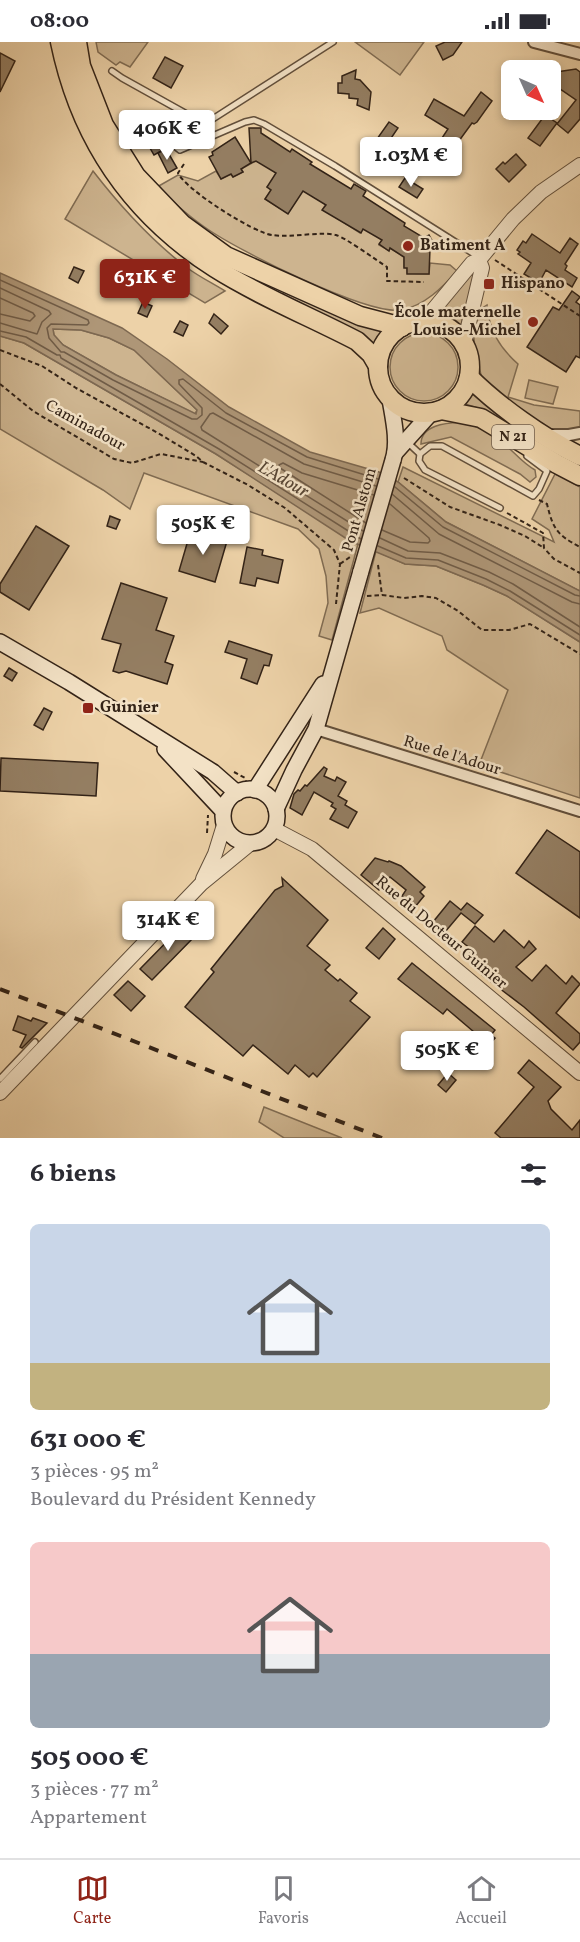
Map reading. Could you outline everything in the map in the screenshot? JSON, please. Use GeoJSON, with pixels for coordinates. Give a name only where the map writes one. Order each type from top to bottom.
{"type":"FeatureCollection","features":[{"type":"Feature","properties":{"kind":"main road"},"geometry":{"type":"LineString","coordinates":[[60,42],[67,74],[90,132],[123,187],[144,210],[166,232],[217,269],[357,341],[371,354],[378,366]]}},
{"type":"Feature","properties":{"kind":"main road"},"geometry":{"type":"LineString","coordinates":[[77,42],[81,66],[104,124],[136,176],[182,224],[226,256],[360,316],[402,327]]}},
{"type":"Feature","properties":{"kind":"main road"},"geometry":{"type":"LineString","coordinates":[[394,456],[405,440],[436,412],[454,403],[464,391],[470,377],[469,354],[457,334],[436,322],[424,321],[402,327],[389,337],[381,351],[378,366],[379,378],[390,399],[402,408],[416,413],[436,412]]}},
{"type":"Feature","properties":{"kind":"main road","name":"N 21"},"geometry":{"type":"LineString","coordinates":[[470,377],[490,399],[565,449],[580,456]]}},
{"type":"Feature","properties":{"kind":"main road"},"geometry":{"type":"LineString","coordinates":[[390,399],[394,456]]}},
{"type":"Feature","properties":{"kind":"main road","name":"N 21"},"geometry":{"type":"LineString","coordinates":[[436,412],[481,418],[580,476]]}},
{"type":"Feature","properties":{"kind":"main road","name":"Pont Alstom"},"geometry":{"type":"LineString","coordinates":[[335,663],[394,456]]}},
{"type":"Feature","properties":{"kind":"main road"},"geometry":{"type":"LineString","coordinates":[[0,642],[69,682],[152,736],[213,772],[237,793]]}},
{"type":"Feature","properties":{"kind":"main road"},"geometry":{"type":"LineString","coordinates":[[276,809],[316,729],[335,663]]}},
{"type":"Feature","properties":{"kind":"main road"},"geometry":{"type":"LineString","coordinates":[[255,790],[308,710],[335,663]]}},
{"type":"Feature","properties":{"kind":"main road"},"geometry":{"type":"LineString","coordinates":[[152,736],[218,815],[235,839],[251,843],[260,841],[274,829],[277,816],[276,809],[268,796],[248,789],[237,793],[218,815]]}},
{"type":"Feature","properties":{"kind":"street"},"geometry":{"type":"LineString","coordinates":[[534,42],[580,54]]}},
{"type":"Feature","properties":{"kind":"street"},"geometry":{"type":"LineString","coordinates":[[424,321],[472,262],[482,257],[513,219],[541,192],[580,165]]}},
{"type":"Feature","properties":{"kind":"street"},"geometry":{"type":"LineString","coordinates":[[464,344],[482,268],[482,257]]}},
{"type":"Feature","properties":{"kind":"street"},"geometry":{"type":"LineString","coordinates":[[545,435],[580,433]]}},
{"type":"Feature","properties":{"kind":"street","name":"Rue de l'Adour"},"geometry":{"type":"LineString","coordinates":[[316,729],[580,811]]}},
{"type":"Feature","properties":{"kind":"street"},"geometry":{"type":"LineString","coordinates":[[202,883],[215,855],[218,815]]}},
{"type":"Feature","properties":{"kind":"street","name":"Rue du Docteur Guinier"},"geometry":{"type":"LineString","coordinates":[[274,829],[312,849],[580,1073]]}},
{"type":"Feature","properties":{"kind":"street"},"geometry":{"type":"LineString","coordinates":[[0,1093],[202,883],[251,843]]}},
{"type":"Feature","properties":{"kind":"lane"},"geometry":{"type":"LineString","coordinates":[[112,71],[201,122],[208,122],[333,42]]}},
{"type":"Feature","properties":{"kind":"lane"},"geometry":{"type":"LineString","coordinates":[[166,139],[180,150],[254,120],[335,166],[482,257]]}},
{"type":"Feature","properties":{"kind":"lane"},"geometry":{"type":"LineString","coordinates":[[500,508],[425,470],[419,461],[420,454],[430,446],[442,446],[533,496],[539,489],[547,471],[513,445],[506,433]]}},
{"type":"Feature","properties":{"kind":"lane"},"geometry":{"type":"LineString","coordinates":[[405,440],[420,454]]}},
{"type":"Feature","properties":{"kind":"lane"},"geometry":{"type":"LineString","coordinates":[[0,1079],[35,1042]]}},
{"type":"Feature","properties":{"kind":"path"},"geometry":{"type":"LineString","coordinates":[[184,164],[178,173],[182,181],[191,189],[225,212],[270,235],[337,235],[387,267],[387,281],[424,282]]}},
{"type":"Feature","properties":{"kind":"path"},"geometry":{"type":"LineString","coordinates":[[482,257],[580,316]]}},
{"type":"Feature","properties":{"kind":"path","name":"Caminadour"},"geometry":{"type":"LineString","coordinates":[[0,350],[42,366],[158,433]]}},
{"type":"Feature","properties":{"kind":"path","name":"Caminadour"},"geometry":{"type":"LineString","coordinates":[[0,384],[33,411],[114,459],[132,463],[161,454],[203,462]]}},
{"type":"Feature","properties":{"kind":"path"},"geometry":{"type":"LineString","coordinates":[[404,478],[450,507],[525,536],[544,548],[554,558],[580,573]]}},
{"type":"Feature","properties":{"kind":"path"},"geometry":{"type":"LineString","coordinates":[[533,496],[547,504],[551,520],[562,537],[580,547]]}},
{"type":"Feature","properties":{"kind":"path"},"geometry":{"type":"LineString","coordinates":[[500,508],[543,533],[544,548]]}},
{"type":"Feature","properties":{"kind":"path"},"geometry":{"type":"LineString","coordinates":[[340,564],[355,552]]}},
{"type":"Feature","properties":{"kind":"path"},"geometry":{"type":"LineString","coordinates":[[379,572],[382,595]]}},
{"type":"Feature","properties":{"kind":"path"},"geometry":{"type":"LineString","coordinates":[[206,841],[218,815]]}},
{"type":"Feature","properties":{"kind":"shaded area"},"geometry":{"type":"Polygon","coordinates":[[[96,42],[148,42],[130,67],[120,62],[116,65],[98,52],[96,42]]]}},
{"type":"Feature","properties":{"kind":"shaded area"},"geometry":{"type":"Polygon","coordinates":[[[355,42],[424,42],[400,75],[355,42]]]}},
{"type":"Feature","properties":{"kind":"shaded area"},"geometry":{"type":"Polygon","coordinates":[[[256,161],[282,170],[267,187],[271,190],[265,199],[286,212],[301,189],[326,204],[323,209],[360,233],[364,228],[382,240],[379,245],[388,250],[390,248],[404,257],[404,267],[407,268],[407,273],[429,274],[430,263],[450,265],[457,271],[433,295],[410,308],[385,309],[361,303],[273,265],[222,238],[193,219],[157,187],[178,175],[198,181],[216,171],[221,179],[231,174],[233,177],[243,172],[241,169],[256,161]]]}},
{"type":"Feature","properties":{"kind":"shaded area"},"geometry":{"type":"Polygon","coordinates":[[[93,171],[160,245],[191,270],[225,291],[205,303],[65,219],[93,171]]]}},
{"type":"Feature","properties":{"kind":"shaded area"},"geometry":{"type":"Polygon","coordinates":[[[472,268],[476,270],[461,325],[453,318],[438,312],[472,268]]]}},
{"type":"Feature","properties":{"kind":"shaded area"},"geometry":{"type":"Polygon","coordinates":[[[285,291],[384,329],[373,347],[281,296],[285,291]]]}},
{"type":"Feature","properties":{"kind":"shaded area"},"geometry":{"type":"Polygon","coordinates":[[[487,305],[496,338],[518,364],[508,397],[534,405],[580,411],[580,429],[550,432],[494,393],[482,379],[475,350],[473,327],[476,312],[487,305]]]}},
{"type":"Feature","properties":{"kind":"shaded area"},"geometry":{"type":"Polygon","coordinates":[[[53,329],[81,330],[109,338],[134,350],[197,410],[195,414],[116,375],[63,345],[54,335],[53,329]]]}},
{"type":"Feature","properties":{"kind":"shaded area"},"geometry":{"type":"Polygon","coordinates":[[[424,333],[437,336],[448,343],[455,354],[458,367],[455,380],[448,391],[437,398],[424,401],[411,398],[400,391],[393,380],[390,367],[393,354],[400,343],[411,336],[424,333]]]}},
{"type":"Feature","properties":{"kind":"shaded area"},"geometry":{"type":"Polygon","coordinates":[[[0,336],[24,343],[216,454],[358,544],[332,640],[319,636],[328,603],[326,576],[319,549],[298,529],[144,473],[130,509],[103,490],[0,429],[0,336]]]}},
{"type":"Feature","properties":{"kind":"shaded area"},"geometry":{"type":"Polygon","coordinates":[[[529,380],[558,387],[553,404],[525,398],[529,380]]]}},
{"type":"Feature","properties":{"kind":"shaded area"},"geometry":{"type":"Polygon","coordinates":[[[474,390],[524,428],[520,433],[484,410],[465,404],[474,390]]]}},
{"type":"Feature","properties":{"kind":"shaded area"},"geometry":{"type":"Polygon","coordinates":[[[461,422],[483,430],[500,441],[535,470],[536,477],[530,482],[520,474],[451,437],[421,444],[425,433],[435,426],[461,422]]]}},
{"type":"Feature","properties":{"kind":"shaded area"},"geometry":{"type":"Polygon","coordinates":[[[403,467],[554,542],[549,530],[532,519],[555,474],[580,487],[580,591],[446,522],[398,482],[403,467]]]}},
{"type":"Feature","properties":{"kind":"shaded area"},"geometry":{"type":"Polygon","coordinates":[[[376,551],[405,564],[436,566],[483,585],[507,596],[580,642],[580,798],[479,765],[508,690],[447,650],[442,636],[379,608],[360,613],[376,551]]]}},
{"type":"Feature","properties":{"kind":"shaded area"},"geometry":{"type":"Polygon","coordinates":[[[264,1107],[342,1138],[284,1138],[259,1122],[264,1107]]]}},
{"type":"Feature","properties":{"kind":"water","name":"L'Adour"},"geometry":{"type":"Polygon","coordinates":[[[0,273],[122,328],[229,407],[310,452],[379,472],[398,482],[446,522],[580,591],[580,642],[507,596],[483,585],[436,566],[405,564],[350,541],[216,454],[24,343],[0,336],[0,273]],[[53,329],[54,335],[63,345],[116,375],[196,414],[197,410],[134,350],[109,338],[81,330],[53,329]]]}},
{"type":"Feature","properties":{"kind":"building"},"geometry":{"type":"Polygon","coordinates":[[[445,42],[462,42],[453,55],[443,60],[436,46],[445,42]]]}},
{"type":"Feature","properties":{"kind":"building"},"geometry":{"type":"Polygon","coordinates":[[[0,53],[15,61],[0,92],[0,53]]]}},
{"type":"Feature","properties":{"kind":"building"},"geometry":{"type":"Polygon","coordinates":[[[165,57],[183,66],[171,88],[153,78],[165,57]]]}},
{"type":"Feature","properties":{"kind":"building"},"geometry":{"type":"Polygon","coordinates":[[[576,69],[580,72],[580,119],[568,133],[557,124],[576,100],[561,90],[561,71],[576,69]]]}},
{"type":"Feature","properties":{"kind":"building"},"geometry":{"type":"Polygon","coordinates":[[[356,70],[355,79],[360,80],[371,92],[369,110],[357,105],[358,99],[349,98],[349,94],[338,93],[338,83],[342,83],[342,76],[356,70]]]}},
{"type":"Feature","properties":{"kind":"building"},"geometry":{"type":"Polygon","coordinates":[[[481,92],[492,101],[477,122],[472,123],[448,156],[436,147],[448,129],[425,115],[434,99],[464,116],[481,92]]]}},
{"type":"Feature","properties":{"kind":"building"},"geometry":{"type":"Polygon","coordinates":[[[541,120],[552,120],[557,123],[540,146],[528,138],[541,120]]]}},
{"type":"Feature","properties":{"kind":"building"},"geometry":{"type":"Polygon","coordinates":[[[389,122],[398,128],[381,153],[372,146],[389,122]]]}},
{"type":"Feature","properties":{"kind":"building"},"geometry":{"type":"Polygon","coordinates":[[[249,128],[261,128],[261,133],[290,152],[292,149],[312,162],[310,164],[351,189],[354,184],[366,191],[363,196],[405,223],[404,226],[424,238],[429,235],[435,246],[430,249],[429,274],[407,274],[407,268],[404,268],[404,257],[390,248],[389,251],[379,244],[382,240],[363,229],[361,233],[322,210],[326,205],[303,191],[288,214],[265,199],[271,190],[267,187],[276,173],[256,161],[251,163],[249,128]]]}},
{"type":"Feature","properties":{"kind":"building"},"geometry":{"type":"Polygon","coordinates":[[[155,136],[163,150],[154,155],[146,141],[155,136]]]}},
{"type":"Feature","properties":{"kind":"building"},"geometry":{"type":"Polygon","coordinates":[[[235,137],[251,163],[241,169],[243,172],[221,179],[209,157],[213,155],[212,152],[235,137]]]}},
{"type":"Feature","properties":{"kind":"building"},"geometry":{"type":"Polygon","coordinates":[[[166,149],[177,168],[168,173],[158,153],[166,149]]]}},
{"type":"Feature","properties":{"kind":"building"},"geometry":{"type":"Polygon","coordinates":[[[516,154],[526,165],[509,182],[496,169],[516,154]]]}},
{"type":"Feature","properties":{"kind":"building"},"geometry":{"type":"Polygon","coordinates":[[[405,178],[423,189],[417,198],[399,187],[405,178]]]}},
{"type":"Feature","properties":{"kind":"building"},"geometry":{"type":"Polygon","coordinates":[[[532,234],[560,253],[570,238],[578,244],[565,264],[567,266],[565,270],[577,278],[572,287],[546,270],[539,283],[524,274],[531,263],[518,254],[520,252],[517,250],[532,234]]]}},
{"type":"Feature","properties":{"kind":"building"},"geometry":{"type":"Polygon","coordinates":[[[74,267],[84,271],[78,283],[69,278],[74,267]]]}},
{"type":"Feature","properties":{"kind":"building"},"geometry":{"type":"Polygon","coordinates":[[[107,281],[116,286],[111,297],[102,292],[107,281]]]}},
{"type":"Feature","properties":{"kind":"building"},"geometry":{"type":"Polygon","coordinates":[[[572,291],[580,297],[576,302],[580,305],[580,358],[576,356],[566,372],[527,347],[553,307],[559,310],[572,291]]]}},
{"type":"Feature","properties":{"kind":"building"},"geometry":{"type":"Polygon","coordinates":[[[143,302],[152,306],[147,317],[138,313],[143,302]]]}},
{"type":"Feature","properties":{"kind":"building"},"geometry":{"type":"Polygon","coordinates":[[[214,314],[228,326],[221,334],[209,323],[214,314]]]}},
{"type":"Feature","properties":{"kind":"building"},"geometry":{"type":"Polygon","coordinates":[[[180,321],[188,325],[183,336],[174,332],[180,321]]]}},
{"type":"Feature","properties":{"kind":"building"},"geometry":{"type":"Polygon","coordinates":[[[110,516],[120,520],[116,529],[107,526],[110,516]]]}},
{"type":"Feature","properties":{"kind":"building"},"geometry":{"type":"Polygon","coordinates":[[[36,526],[69,546],[29,610],[0,592],[0,584],[36,526]]]}},
{"type":"Feature","properties":{"kind":"building"},"geometry":{"type":"Polygon","coordinates":[[[191,530],[227,541],[215,582],[179,571],[191,530]]]}},
{"type":"Feature","properties":{"kind":"building"},"geometry":{"type":"Polygon","coordinates":[[[247,547],[263,550],[262,555],[283,560],[278,583],[257,578],[255,586],[240,583],[247,547]]]}},
{"type":"Feature","properties":{"kind":"building"},"geometry":{"type":"Polygon","coordinates":[[[121,583],[167,598],[156,630],[174,636],[165,662],[173,665],[167,684],[126,671],[119,673],[113,671],[121,644],[102,639],[121,583]]]}},
{"type":"Feature","properties":{"kind":"building"},"geometry":{"type":"Polygon","coordinates":[[[229,641],[272,655],[269,666],[264,665],[257,684],[241,678],[247,659],[225,652],[229,641]]]}},
{"type":"Feature","properties":{"kind":"building"},"geometry":{"type":"Polygon","coordinates":[[[9,668],[17,673],[12,681],[4,676],[9,668]]]}},
{"type":"Feature","properties":{"kind":"building"},"geometry":{"type":"Polygon","coordinates":[[[44,708],[52,712],[43,730],[34,725],[44,708]]]}},
{"type":"Feature","properties":{"kind":"building"},"geometry":{"type":"Polygon","coordinates":[[[1,758],[98,763],[96,796],[0,791],[1,758]]]}},
{"type":"Feature","properties":{"kind":"building"},"geometry":{"type":"Polygon","coordinates":[[[324,767],[327,769],[324,776],[335,781],[337,777],[346,782],[338,796],[347,801],[345,805],[357,812],[348,828],[330,819],[336,809],[331,806],[333,803],[314,792],[302,815],[290,808],[294,794],[305,785],[307,786],[324,767]]]}},
{"type":"Feature","properties":{"kind":"building"},"geometry":{"type":"Polygon","coordinates":[[[547,830],[580,852],[580,918],[516,873],[547,830]]]}},
{"type":"Feature","properties":{"kind":"building"},"geometry":{"type":"Polygon","coordinates":[[[375,858],[401,866],[425,887],[420,892],[424,896],[415,907],[402,896],[406,890],[390,877],[379,890],[361,875],[375,858]]]}},
{"type":"Feature","properties":{"kind":"building"},"geometry":{"type":"Polygon","coordinates":[[[282,878],[328,920],[307,946],[330,965],[325,970],[357,993],[350,1001],[370,1017],[317,1077],[313,1073],[309,1077],[295,1065],[288,1074],[253,1045],[243,1056],[185,1007],[214,972],[211,969],[275,890],[283,886],[282,878]]]}},
{"type":"Feature","properties":{"kind":"building"},"geometry":{"type":"Polygon","coordinates":[[[450,901],[461,910],[467,903],[483,915],[475,924],[461,913],[445,932],[433,922],[450,901]]]}},
{"type":"Feature","properties":{"kind":"building"},"geometry":{"type":"Polygon","coordinates":[[[184,924],[195,936],[152,980],[140,969],[184,924]]]}},
{"type":"Feature","properties":{"kind":"building"},"geometry":{"type":"Polygon","coordinates":[[[475,926],[494,942],[504,930],[524,948],[529,941],[536,949],[516,967],[532,981],[546,965],[566,984],[572,976],[580,984],[556,1013],[580,1034],[580,1042],[573,1050],[524,1007],[482,975],[488,968],[469,952],[471,949],[462,942],[475,926]]]}},
{"type":"Feature","properties":{"kind":"building"},"geometry":{"type":"Polygon","coordinates":[[[383,928],[395,939],[379,959],[366,948],[383,928]]]}},
{"type":"Feature","properties":{"kind":"building"},"geometry":{"type":"Polygon","coordinates":[[[412,963],[495,1030],[491,1035],[495,1038],[478,1057],[465,1043],[474,1032],[447,1009],[443,1014],[398,979],[412,963]]]}},
{"type":"Feature","properties":{"kind":"building"},"geometry":{"type":"Polygon","coordinates":[[[128,981],[145,996],[131,1011],[114,995],[128,981]]]}},
{"type":"Feature","properties":{"kind":"building"},"geometry":{"type":"Polygon","coordinates":[[[18,1016],[31,1021],[33,1018],[47,1023],[22,1048],[20,1047],[26,1035],[13,1030],[18,1016]]]}},
{"type":"Feature","properties":{"kind":"building"},"geometry":{"type":"Polygon","coordinates":[[[529,1060],[561,1087],[548,1101],[551,1109],[572,1130],[580,1120],[580,1138],[501,1138],[495,1133],[534,1087],[518,1073],[529,1060]]]}},
{"type":"Feature","properties":{"kind":"building"},"geometry":{"type":"Polygon","coordinates":[[[448,1073],[456,1080],[446,1092],[438,1085],[448,1073]]]}},
{"type":"Feature","properties":{"kind":"railway"},"geometry":{"type":"LineString","coordinates":[[0,989],[382,1138]]}},
{"type":"Feature","properties":{"kind":"place","name":"Batiment A"},"geometry":{"type":"Point","coordinates":[408,246]}},
{"type":"Feature","properties":{"kind":"place","name":"Hispano"},"geometry":{"type":"Point","coordinates":[489,284]}},
{"type":"Feature","properties":{"kind":"place","name":"École maternelle Louise-Michel"},"geometry":{"type":"Point","coordinates":[533,322]}},
{"type":"Feature","properties":{"kind":"place","name":"Guinier"},"geometry":{"type":"Point","coordinates":[88,708]}}]}
